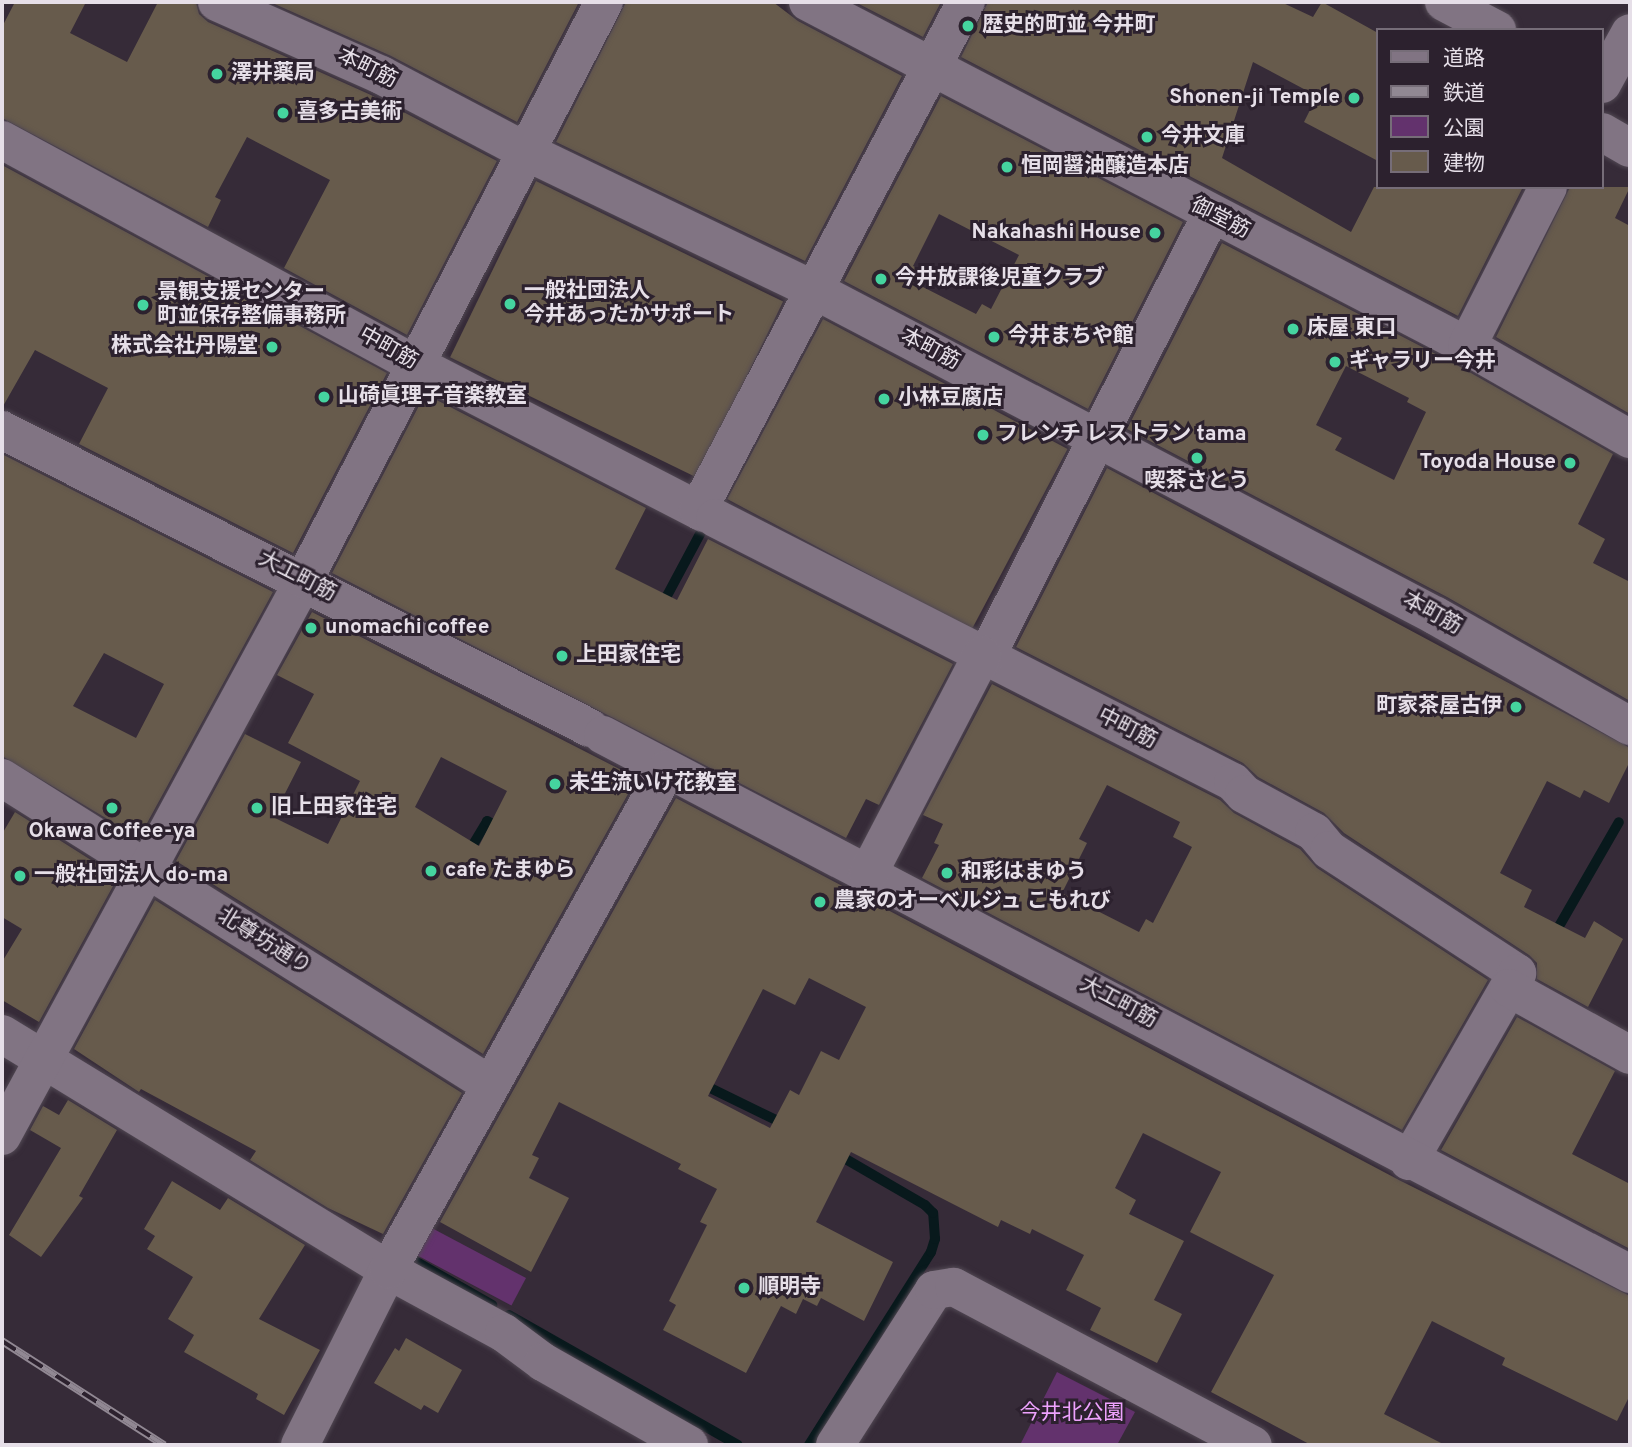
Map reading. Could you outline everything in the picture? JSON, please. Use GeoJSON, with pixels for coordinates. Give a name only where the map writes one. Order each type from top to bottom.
{"type":"FeatureCollection","features":[{"type":"Feature","properties":{"kind":"street","name":"本町筋"},"geometry":{"type":"LineString","coordinates":[[217,2],[381,75],[527,152],[817,291],[1436,616],[1630,726]]}},
{"type":"Feature","properties":{"kind":"street"},"geometry":{"type":"LineString","coordinates":[[2,1136],[304,580],[604,2]]}},
{"type":"Feature","properties":{"kind":"street","name":"御堂筋"},"geometry":{"type":"LineString","coordinates":[[808,2],[1211,215],[1467,346],[1630,439]]}},
{"type":"Feature","properties":{"kind":"street"},"geometry":{"type":"LineString","coordinates":[[706,514],[817,291],[967,2]]}},
{"type":"Feature","properties":{"kind":"street"},"geometry":{"type":"LineString","coordinates":[[1444,2],[1493,28]]}},
{"type":"Feature","properties":{"kind":"street"},"geometry":{"type":"LineString","coordinates":[[1604,80],[1630,33]]}},
{"type":"Feature","properties":{"kind":"street"},"geometry":{"type":"LineString","coordinates":[[1604,133],[1630,148]]}},
{"type":"Feature","properties":{"kind":"street","name":"中町筋"},"geometry":{"type":"LineString","coordinates":[[2,140],[417,365],[1233,782],[1244,794],[1314,832],[1329,850],[1513,981],[1630,1055]]}},
{"type":"Feature","properties":{"kind":"street"},"geometry":{"type":"LineString","coordinates":[[1467,346],[1547,189]]}},
{"type":"Feature","properties":{"kind":"street"},"geometry":{"type":"LineString","coordinates":[[868,874],[1100,438],[1211,215]]}},
{"type":"Feature","properties":{"kind":"street","name":"大工町筋"},"geometry":{"type":"LineString","coordinates":[[2,430],[304,580],[1088,986],[1409,1161],[1630,1274]]}},
{"type":"Feature","properties":{"kind":"street"},"geometry":{"type":"LineString","coordinates":[[300,1445],[387,1270],[667,768]]}},
{"type":"Feature","properties":{"kind":"street","name":"北尊坊通り"},"geometry":{"type":"LineString","coordinates":[[2,778],[489,1084]]}},
{"type":"Feature","properties":{"kind":"street"},"geometry":{"type":"LineString","coordinates":[[1409,1161],[1513,981]]}},
{"type":"Feature","properties":{"kind":"street"},"geometry":{"type":"LineString","coordinates":[[2,1034],[387,1270],[504,1333],[543,1362],[688,1445]]}},
{"type":"Feature","properties":{"kind":"street"},"geometry":{"type":"LineString","coordinates":[[835,1445],[934,1290],[954,1287],[1253,1445]]}},
{"type":"Feature","properties":{"kind":"green space"},"geometry":{"type":"Polygon","coordinates":[[[428,1226],[526,1278],[511,1305],[413,1253],[428,1226]]]}},
{"type":"Feature","properties":{"kind":"green space","name":"今井北公園"},"geometry":{"type":"Polygon","coordinates":[[[1057,1372],[1135,1412],[1117,1445],[1020,1445],[1057,1372]]]}},
{"type":"Feature","properties":{"kind":"building"},"geometry":{"type":"Polygon","coordinates":[[[15,2],[86,2],[70,33],[127,62],[158,2],[196,2],[199,14],[208,22],[371,95],[497,161],[407,335],[284,268],[330,180],[247,137],[215,197],[221,200],[208,227],[2,118],[2,27],[15,2]]]}},
{"type":"Feature","properties":{"kind":"building"},"geometry":{"type":"Polygon","coordinates":[[[270,2],[579,2],[517,122],[391,56],[270,2]]]}},
{"type":"Feature","properties":{"kind":"building"},"geometry":{"type":"Polygon","coordinates":[[[626,2],[773,2],[798,21],[902,76],[805,261],[556,142],[626,2]]]}},
{"type":"Feature","properties":{"kind":"building"},"geometry":{"type":"Polygon","coordinates":[[[855,2],[941,2],[923,37],[855,2]]]}},
{"type":"Feature","properties":{"kind":"building"},"geometry":{"type":"Polygon","coordinates":[[[988,2],[1281,2],[1313,17],[1322,2],[1376,32],[1376,160],[1304,122],[1317,96],[1253,62],[1222,158],[1351,232],[1374,187],[1522,189],[1458,316],[961,57],[988,2]]]}},
{"type":"Feature","properties":{"kind":"building"},"geometry":{"type":"Polygon","coordinates":[[[941,96],[1183,222],[1088,409],[844,281],[941,96]],[[939,214],[913,266],[925,272],[919,285],[976,314],[982,304],[991,309],[1019,255],[939,214]]]}},
{"type":"Feature","properties":{"kind":"building"},"geometry":{"type":"Polygon","coordinates":[[[2,165],[387,373],[293,553],[79,444],[108,388],[35,350],[2,408],[2,165]]]}},
{"type":"Feature","properties":{"kind":"building"},"geometry":{"type":"Polygon","coordinates":[[[536,181],[783,302],[697,478],[450,357],[536,181]]]}},
{"type":"Feature","properties":{"kind":"building"},"geometry":{"type":"Polygon","coordinates":[[[1630,187],[1615,218],[1630,226],[1630,414],[1496,337],[1569,189],[1630,187]]]}},
{"type":"Feature","properties":{"kind":"building"},"geometry":{"type":"Polygon","coordinates":[[[1222,243],[1457,365],[1613,454],[1578,524],[1605,539],[1593,563],[1630,582],[1630,701],[1447,597],[1127,429],[1222,243]],[[1346,366],[1316,425],[1342,438],[1335,450],[1394,480],[1426,412],[1407,402],[1409,398],[1346,366]]]}},
{"type":"Feature","properties":{"kind":"building"},"geometry":{"type":"Polygon","coordinates":[[[823,319],[1068,449],[972,629],[727,499],[823,319]]]}},
{"type":"Feature","properties":{"kind":"building"},"geometry":{"type":"Polygon","coordinates":[[[425,394],[646,508],[615,569],[677,600],[708,539],[953,664],[879,805],[866,799],[846,838],[332,573],[425,394]]]}},
{"type":"Feature","properties":{"kind":"building"},"geometry":{"type":"Polygon","coordinates":[[[2,454],[273,592],[139,838],[2,756],[2,454]],[[104,653],[73,706],[136,738],[164,684],[104,653]]]}},
{"type":"Feature","properties":{"kind":"building"},"geometry":{"type":"Polygon","coordinates":[[[1107,468],[1630,748],[1630,761],[1609,803],[1584,790],[1580,798],[1547,781],[1500,873],[1532,890],[1524,907],[1585,938],[1594,921],[1623,939],[1588,1007],[1537,979],[1537,963],[1529,955],[1344,833],[1324,813],[1258,777],[1243,763],[1016,647],[1107,468]]]}},
{"type":"Feature","properties":{"kind":"building"},"geometry":{"type":"Polygon","coordinates":[[[312,612],[637,778],[483,1054],[176,861],[245,734],[301,762],[273,817],[328,844],[360,781],[288,743],[314,694],[277,675],[312,612]],[[441,757],[415,807],[479,846],[507,791],[441,757]]]}},
{"type":"Feature","properties":{"kind":"building"},"geometry":{"type":"Polygon","coordinates":[[[992,684],[1220,800],[1234,813],[1300,849],[1317,868],[1488,980],[1402,1130],[922,878],[939,845],[934,843],[943,824],[923,815],[992,684]],[[1107,785],[1079,839],[1087,843],[1062,893],[1139,932],[1146,919],[1153,923],[1192,847],[1173,837],[1180,822],[1107,785]]]}},
{"type":"Feature","properties":{"kind":"building"},"geometry":{"type":"Polygon","coordinates":[[[676,798],[1399,1180],[1630,1296],[1630,1395],[1617,1421],[1502,1365],[1505,1358],[1432,1321],[1384,1414],[1445,1445],[1311,1445],[1211,1392],[1274,1275],[1190,1232],[1221,1172],[1143,1133],[1115,1188],[1136,1200],[1129,1214],[1184,1241],[1154,1300],[1182,1314],[1157,1363],[1090,1330],[1101,1308],[1066,1290],[1084,1255],[1032,1229],[1030,1234],[1001,1220],[998,1227],[851,1152],[816,1222],[893,1262],[864,1321],[821,1298],[817,1306],[803,1299],[796,1314],[781,1306],[746,1373],[663,1330],[676,1305],[669,1301],[707,1225],[700,1222],[717,1189],[678,1169],[681,1164],[559,1102],[532,1155],[539,1158],[529,1178],[569,1198],[531,1272],[440,1222],[676,798]],[[809,978],[795,1005],[763,989],[708,1096],[770,1128],[790,1090],[799,1095],[821,1051],[839,1060],[866,1007],[809,978]]]}},
{"type":"Feature","properties":{"kind":"building"},"geometry":{"type":"Polygon","coordinates":[[[15,812],[118,877],[39,1022],[2,1000],[2,962],[22,929],[2,917],[2,834],[15,812]]]}},
{"type":"Feature","properties":{"kind":"building"},"geometry":{"type":"Polygon","coordinates":[[[155,900],[462,1093],[383,1234],[328,1208],[250,1160],[256,1151],[141,1089],[139,1092],[74,1049],[155,900]]]}},
{"type":"Feature","properties":{"kind":"building"},"geometry":{"type":"Polygon","coordinates":[[[1517,1017],[1615,1071],[1572,1154],[1630,1184],[1630,1249],[1441,1150],[1517,1017]]]}},
{"type":"Feature","properties":{"kind":"building"},"geometry":{"type":"Polygon","coordinates":[[[68,1100],[117,1130],[79,1196],[83,1198],[41,1257],[9,1235],[61,1148],[30,1130],[43,1106],[59,1115],[68,1100]]]}},
{"type":"Feature","properties":{"kind":"building"},"geometry":{"type":"Polygon","coordinates":[[[172,1181],[220,1210],[228,1198],[305,1245],[259,1319],[320,1350],[284,1415],[256,1399],[258,1394],[184,1352],[194,1335],[168,1319],[193,1277],[147,1249],[155,1236],[144,1229],[172,1181]]]}},
{"type":"Feature","properties":{"kind":"building"},"geometry":{"type":"Polygon","coordinates":[[[406,1338],[462,1370],[438,1413],[424,1405],[421,1410],[374,1383],[395,1348],[399,1351],[406,1338]]]}},
{"type":"Feature","properties":{"kind":"waterway"},"geometry":{"type":"LineString","coordinates":[[661,607],[708,519]]}},
{"type":"Feature","properties":{"kind":"waterway"},"geometry":{"type":"LineString","coordinates":[[468,853],[487,821],[502,829]]}},
{"type":"Feature","properties":{"kind":"waterway"},"geometry":{"type":"LineString","coordinates":[[1554,935],[1619,822]]}},
{"type":"Feature","properties":{"kind":"waterway"},"geometry":{"type":"LineString","coordinates":[[700,1083],[786,1125]]}},
{"type":"Feature","properties":{"kind":"waterway"},"geometry":{"type":"LineString","coordinates":[[809,1445],[931,1252],[935,1239],[933,1213],[925,1205],[837,1154]]}},
{"type":"Feature","properties":{"kind":"waterway"},"geometry":{"type":"LineString","coordinates":[[415,1261],[492,1305]]}},
{"type":"Feature","properties":{"kind":"waterway"},"geometry":{"type":"LineString","coordinates":[[509,1315],[738,1445]]}},
{"type":"Feature","properties":{"kind":"railway"},"geometry":{"type":"LineString","coordinates":[[2,1341],[164,1445]]}},
{"type":"Feature","properties":{"kind":"place","name":"歴史的町並 今井町"},"geometry":{"type":"Point","coordinates":[968,26]}},
{"type":"Feature","properties":{"kind":"place","name":"澤井薬局"},"geometry":{"type":"Point","coordinates":[217,74]}},
{"type":"Feature","properties":{"kind":"place","name":"Shonen-ji Temple"},"geometry":{"type":"Point","coordinates":[1354,98]}},
{"type":"Feature","properties":{"kind":"place","name":"喜多古美術"},"geometry":{"type":"Point","coordinates":[283,113]}},
{"type":"Feature","properties":{"kind":"place","name":"今井文庫"},"geometry":{"type":"Point","coordinates":[1147,137]}},
{"type":"Feature","properties":{"kind":"place","name":"恒岡醤油醸造本店"},"geometry":{"type":"Point","coordinates":[1007,167]}},
{"type":"Feature","properties":{"kind":"place","name":"Nakahashi House"},"geometry":{"type":"Point","coordinates":[1155,233]}},
{"type":"Feature","properties":{"kind":"place","name":"今井放課後児童クラブ"},"geometry":{"type":"Point","coordinates":[881,279]}},
{"type":"Feature","properties":{"kind":"place","name":"一般社団法人 今井あったかサポート"},"geometry":{"type":"Point","coordinates":[510,304]}},
{"type":"Feature","properties":{"kind":"place","name":"景観支援センター 町並保存整備事務所"},"geometry":{"type":"Point","coordinates":[143,305]}},
{"type":"Feature","properties":{"kind":"place","name":"床屋 東口"},"geometry":{"type":"Point","coordinates":[1293,329]}},
{"type":"Feature","properties":{"kind":"place","name":"今井まちや館"},"geometry":{"type":"Point","coordinates":[994,337]}},
{"type":"Feature","properties":{"kind":"place","name":"株式会社丹陽堂"},"geometry":{"type":"Point","coordinates":[272,347]}},
{"type":"Feature","properties":{"kind":"place","name":"ギャラリー今井"},"geometry":{"type":"Point","coordinates":[1335,362]}},
{"type":"Feature","properties":{"kind":"place","name":"山碕眞理子音楽教室"},"geometry":{"type":"Point","coordinates":[324,397]}},
{"type":"Feature","properties":{"kind":"place","name":"小林豆腐店"},"geometry":{"type":"Point","coordinates":[884,399]}},
{"type":"Feature","properties":{"kind":"place","name":"フレンチ レストラン tama"},"geometry":{"type":"Point","coordinates":[983,435]}},
{"type":"Feature","properties":{"kind":"place","name":"喫茶さとう"},"geometry":{"type":"Point","coordinates":[1197,458]}},
{"type":"Feature","properties":{"kind":"place","name":"Toyoda House"},"geometry":{"type":"Point","coordinates":[1570,463]}},
{"type":"Feature","properties":{"kind":"place","name":"unomachi coffee"},"geometry":{"type":"Point","coordinates":[311,628]}},
{"type":"Feature","properties":{"kind":"place","name":"上田家住宅"},"geometry":{"type":"Point","coordinates":[562,656]}},
{"type":"Feature","properties":{"kind":"place","name":"町家茶屋古伊"},"geometry":{"type":"Point","coordinates":[1516,707]}},
{"type":"Feature","properties":{"kind":"place","name":"未生流いけ花教室"},"geometry":{"type":"Point","coordinates":[555,784]}},
{"type":"Feature","properties":{"kind":"place","name":"Okawa Coffee-ya"},"geometry":{"type":"Point","coordinates":[112,808]}},
{"type":"Feature","properties":{"kind":"place","name":"旧上田家住宅"},"geometry":{"type":"Point","coordinates":[257,808]}},
{"type":"Feature","properties":{"kind":"place","name":"cafe たまゆら"},"geometry":{"type":"Point","coordinates":[431,871]}},
{"type":"Feature","properties":{"kind":"place","name":"和彩はまゆう"},"geometry":{"type":"Point","coordinates":[947,873]}},
{"type":"Feature","properties":{"kind":"place","name":"一般社団法人 do-ma"},"geometry":{"type":"Point","coordinates":[20,876]}},
{"type":"Feature","properties":{"kind":"place","name":"農家のオーベルジュ こもれび"},"geometry":{"type":"Point","coordinates":[820,902]}},
{"type":"Feature","properties":{"kind":"place","name":"順明寺"},"geometry":{"type":"Point","coordinates":[744,1288]}}]}
